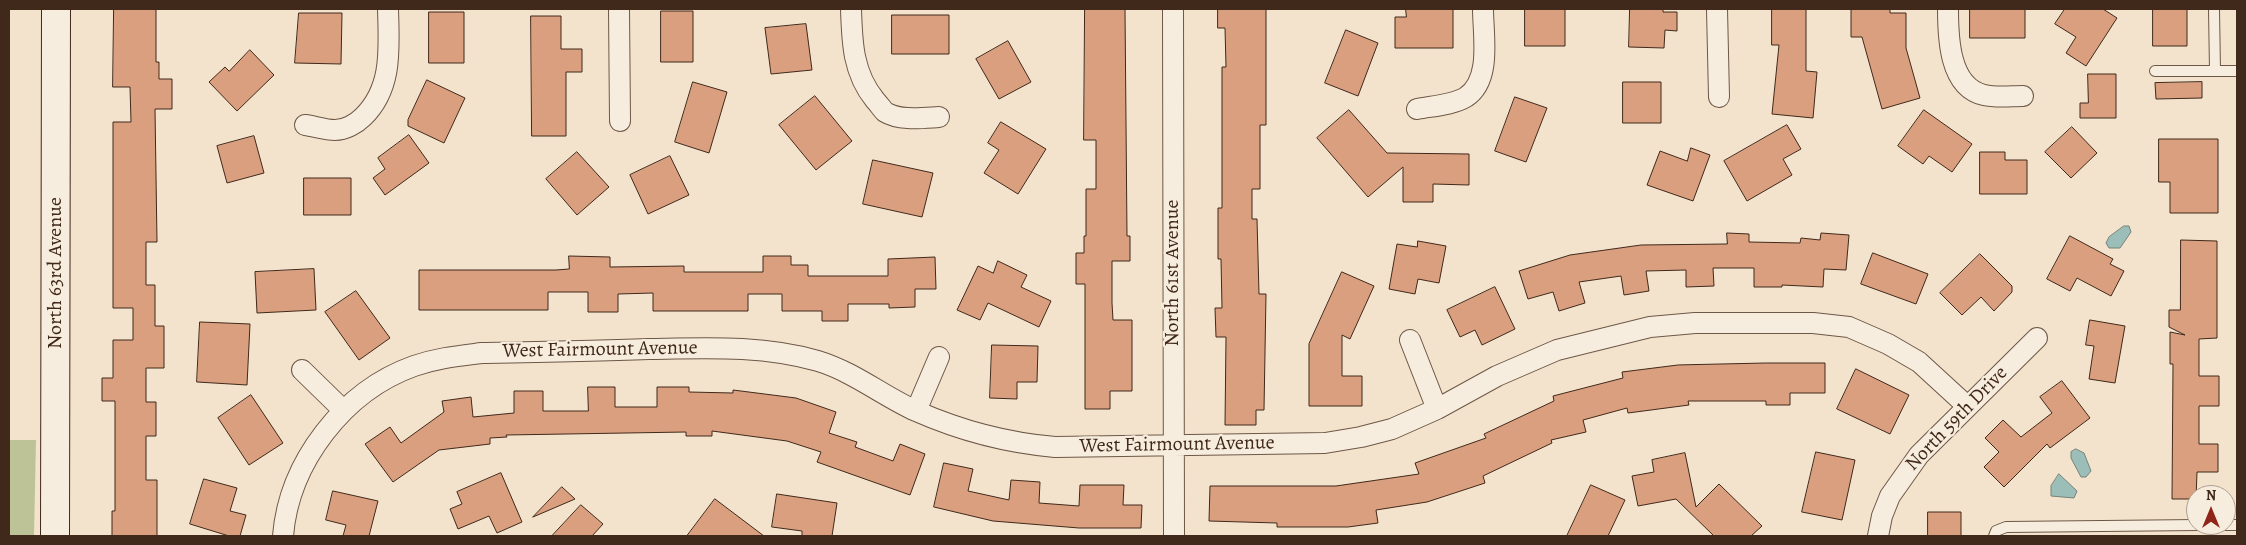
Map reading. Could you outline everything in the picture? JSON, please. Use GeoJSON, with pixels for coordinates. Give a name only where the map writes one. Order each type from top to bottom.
{"type":"FeatureCollection","features":[{"type":"Feature","properties":{"kind":"street","name":"North 63rd Avenue"},"geometry":{"type":"LineString","coordinates":[[55,536],[56,9]]}},
{"type":"Feature","properties":{"kind":"street"},"geometry":{"type":"LineString","coordinates":[[305,125],[336,130],[356,123],[373,107],[386,82],[389,53],[388,9]]}},
{"type":"Feature","properties":{"kind":"street"},"geometry":{"type":"LineString","coordinates":[[619,9],[620,121]]}},
{"type":"Feature","properties":{"kind":"street"},"geometry":{"type":"LineString","coordinates":[[852,9],[852,44],[856,67],[865,88],[885,112],[910,118],[939,117]]}},
{"type":"Feature","properties":{"kind":"street","name":"North 61st Avenue"},"geometry":{"type":"LineString","coordinates":[[1173,9],[1174,536]]}},
{"type":"Feature","properties":{"kind":"street"},"geometry":{"type":"LineString","coordinates":[[1417,109],[1450,103],[1466,97],[1477,86],[1484,64],[1483,9]]}},
{"type":"Feature","properties":{"kind":"street"},"geometry":{"type":"LineString","coordinates":[[1716,9],[1719,97]]}},
{"type":"Feature","properties":{"kind":"street"},"geometry":{"type":"LineString","coordinates":[[1948,9],[1948,37],[1952,60],[1960,77],[1973,89],[1984,95],[2023,96]]}},
{"type":"Feature","properties":{"kind":"street","name":"West Fairmount Avenue"},"geometry":{"type":"LineString","coordinates":[[283,536],[284,521],[291,495],[304,464],[320,437],[343,410],[383,382],[412,367],[443,357],[482,353],[721,348],[754,350],[819,361],[850,374],[916,411],[980,433],[1026,445],[1055,447],[1325,443],[1392,429],[1437,409],[1497,376],[1557,350],[1650,327],[1748,321],[1814,322],[1848,327],[1888,344],[1919,362],[1967,406]]}},
{"type":"Feature","properties":{"kind":"street","name":"North 59th Drive"},"geometry":{"type":"LineString","coordinates":[[1878,536],[1887,503],[1902,477],[1919,455],[2037,338]]}},
{"type":"Feature","properties":{"kind":"street"},"geometry":{"type":"LineString","coordinates":[[1410,340],[1437,409]]}},
{"type":"Feature","properties":{"kind":"street"},"geometry":{"type":"LineString","coordinates":[[916,411],[939,357]]}},
{"type":"Feature","properties":{"kind":"street"},"geometry":{"type":"LineString","coordinates":[[302,370],[343,410]]}},
{"type":"Feature","properties":{"kind":"lane"},"geometry":{"type":"LineString","coordinates":[[2214,9],[2215,70]]}},
{"type":"Feature","properties":{"kind":"lane"},"geometry":{"type":"LineString","coordinates":[[2155,71],[2237,71]]}},
{"type":"Feature","properties":{"kind":"lane"},"geometry":{"type":"LineString","coordinates":[[1994,536],[1996,530],[2006,527],[2186,525]]}},
{"type":"Feature","properties":{"kind":"green space"},"geometry":{"type":"Polygon","coordinates":[[[9,440],[36,440],[34,536],[9,536],[9,440]]]}},
{"type":"Feature","properties":{"kind":"water"},"geometry":{"type":"Polygon","coordinates":[[[2124,226],[2129,226],[2131,232],[2120,248],[2109,248],[2106,243],[2109,237],[2124,226]]]}},
{"type":"Feature","properties":{"kind":"water"},"geometry":{"type":"Polygon","coordinates":[[[2076,449],[2084,453],[2091,471],[2086,477],[2081,477],[2071,458],[2071,452],[2076,449]]]}},
{"type":"Feature","properties":{"kind":"water"},"geometry":{"type":"Polygon","coordinates":[[[2059,474],[2077,491],[2074,498],[2051,496],[2051,486],[2059,474]]]}},
{"type":"Feature","properties":{"kind":"building"},"geometry":{"type":"Polygon","coordinates":[[[114,9],[156,9],[156,62],[159,62],[159,79],[172,79],[172,109],[155,109],[157,242],[146,242],[146,285],[155,285],[155,326],[164,326],[164,368],[146,368],[146,402],[156,402],[156,436],[146,436],[146,480],[157,480],[157,536],[112,536],[112,511],[115,511],[115,401],[102,401],[102,378],[113,378],[113,340],[133,340],[133,308],[113,308],[113,122],[131,122],[130,87],[113,87],[114,9]]]}},
{"type":"Feature","properties":{"kind":"building"},"geometry":{"type":"Polygon","coordinates":[[[1085,9],[1125,9],[1127,236],[1130,236],[1130,261],[1112,261],[1112,303],[1113,320],[1132,320],[1132,391],[1110,391],[1110,409],[1085,409],[1085,284],[1076,284],[1076,253],[1084,253],[1084,236],[1086,236],[1086,189],[1096,189],[1096,140],[1084,140],[1085,9]]]}},
{"type":"Feature","properties":{"kind":"building"},"geometry":{"type":"Polygon","coordinates":[[[1218,9],[1266,9],[1266,125],[1260,125],[1260,189],[1252,189],[1252,219],[1257,219],[1259,294],[1266,294],[1264,410],[1256,410],[1256,425],[1225,425],[1226,337],[1216,337],[1215,308],[1222,308],[1221,259],[1218,259],[1218,208],[1222,208],[1222,67],[1226,67],[1225,28],[1218,28],[1218,9]]]}},
{"type":"Feature","properties":{"kind":"building"},"geometry":{"type":"Polygon","coordinates":[[[1406,9],[1453,9],[1453,48],[1395,48],[1395,17],[1406,17],[1406,9]]]}},
{"type":"Feature","properties":{"kind":"building"},"geometry":{"type":"Polygon","coordinates":[[[1525,9],[1565,9],[1565,46],[1525,46],[1525,9]]]}},
{"type":"Feature","properties":{"kind":"building"},"geometry":{"type":"Polygon","coordinates":[[[1630,9],[1663,9],[1663,12],[1677,12],[1677,31],[1665,30],[1664,48],[1629,47],[1630,9]]]}},
{"type":"Feature","properties":{"kind":"building"},"geometry":{"type":"Polygon","coordinates":[[[1772,9],[1806,9],[1806,71],[1817,72],[1813,118],[1772,114],[1779,45],[1772,45],[1772,9]]]}},
{"type":"Feature","properties":{"kind":"building"},"geometry":{"type":"Polygon","coordinates":[[[1890,9],[1890,13],[1906,13],[1906,48],[1920,98],[1882,109],[1862,37],[1851,37],[1851,10],[1890,9]]]}},
{"type":"Feature","properties":{"kind":"building"},"geometry":{"type":"Polygon","coordinates":[[[1970,9],[2025,9],[2025,38],[1970,38],[1970,9]]]}},
{"type":"Feature","properties":{"kind":"building"},"geometry":{"type":"Polygon","coordinates":[[[2065,9],[2103,9],[2117,18],[2086,66],[2066,53],[2076,37],[2055,24],[2065,9]]]}},
{"type":"Feature","properties":{"kind":"building"},"geometry":{"type":"Polygon","coordinates":[[[2153,9],[2187,9],[2187,46],[2153,46],[2153,9]]]}},
{"type":"Feature","properties":{"kind":"building"},"geometry":{"type":"Polygon","coordinates":[[[661,11],[693,11],[693,62],[661,62],[661,11]]]}},
{"type":"Feature","properties":{"kind":"building"},"geometry":{"type":"Polygon","coordinates":[[[429,12],[464,12],[464,63],[429,63],[429,12]]]}},
{"type":"Feature","properties":{"kind":"building"},"geometry":{"type":"Polygon","coordinates":[[[299,13],[342,13],[341,64],[295,63],[299,13]]]}},
{"type":"Feature","properties":{"kind":"building"},"geometry":{"type":"Polygon","coordinates":[[[892,15],[949,15],[949,54],[892,54],[892,15]]]}},
{"type":"Feature","properties":{"kind":"building"},"geometry":{"type":"Polygon","coordinates":[[[531,16],[561,16],[561,49],[582,49],[582,72],[566,72],[566,136],[532,136],[531,16]]]}},
{"type":"Feature","properties":{"kind":"building"},"geometry":{"type":"Polygon","coordinates":[[[806,24],[812,70],[771,74],[765,28],[806,24]]]}},
{"type":"Feature","properties":{"kind":"building"},"geometry":{"type":"Polygon","coordinates":[[[1346,30],[1378,43],[1358,96],[1325,83],[1346,30]]]}},
{"type":"Feature","properties":{"kind":"building"},"geometry":{"type":"Polygon","coordinates":[[[1008,41],[1031,82],[999,99],[976,59],[1008,41]]]}},
{"type":"Feature","properties":{"kind":"building"},"geometry":{"type":"Polygon","coordinates":[[[250,50],[274,75],[237,111],[209,82],[225,67],[229,71],[250,50]]]}},
{"type":"Feature","properties":{"kind":"building"},"geometry":{"type":"Polygon","coordinates":[[[2088,74],[2116,74],[2116,118],[2080,118],[2080,103],[2088,103],[2088,74]]]}},
{"type":"Feature","properties":{"kind":"building"},"geometry":{"type":"Polygon","coordinates":[[[427,80],[465,98],[444,143],[408,126],[408,120],[427,80]]]}},
{"type":"Feature","properties":{"kind":"building"},"geometry":{"type":"Polygon","coordinates":[[[693,82],[727,92],[709,153],[675,142],[693,82]]]}},
{"type":"Feature","properties":{"kind":"building"},"geometry":{"type":"Polygon","coordinates":[[[1623,82],[1661,82],[1661,123],[1623,123],[1623,82]]]}},
{"type":"Feature","properties":{"kind":"building"},"geometry":{"type":"Polygon","coordinates":[[[2202,82],[2202,98],[2156,99],[2155,83],[2202,82]]]}},
{"type":"Feature","properties":{"kind":"building"},"geometry":{"type":"Polygon","coordinates":[[[815,96],[852,141],[816,170],[779,125],[815,96]]]}},
{"type":"Feature","properties":{"kind":"building"},"geometry":{"type":"Polygon","coordinates":[[[1515,97],[1547,108],[1526,162],[1495,151],[1515,97]]]}},
{"type":"Feature","properties":{"kind":"building"},"geometry":{"type":"Polygon","coordinates":[[[1349,110],[1387,153],[1469,154],[1469,185],[1433,184],[1433,202],[1403,202],[1403,167],[1368,197],[1317,138],[1349,110]]]}},
{"type":"Feature","properties":{"kind":"building"},"geometry":{"type":"Polygon","coordinates":[[[1924,110],[1972,144],[1952,172],[1929,156],[1923,164],[1898,146],[1924,110]]]}},
{"type":"Feature","properties":{"kind":"building"},"geometry":{"type":"Polygon","coordinates":[[[1001,122],[1046,149],[1018,194],[984,173],[999,150],[988,143],[1001,122]]]}},
{"type":"Feature","properties":{"kind":"building"},"geometry":{"type":"Polygon","coordinates":[[[1787,125],[1801,149],[1783,159],[1792,175],[1747,201],[1724,161],[1787,125]]]}},
{"type":"Feature","properties":{"kind":"building"},"geometry":{"type":"Polygon","coordinates":[[[2072,127],[2097,153],[2071,178],[2045,152],[2072,127]]]}},
{"type":"Feature","properties":{"kind":"building"},"geometry":{"type":"Polygon","coordinates":[[[409,135],[429,163],[385,195],[373,178],[385,169],[378,158],[409,135]]]}},
{"type":"Feature","properties":{"kind":"building"},"geometry":{"type":"Polygon","coordinates":[[[254,136],[264,173],[227,183],[217,146],[254,136]]]}},
{"type":"Feature","properties":{"kind":"building"},"geometry":{"type":"Polygon","coordinates":[[[2159,139],[2218,139],[2218,213],[2170,213],[2170,182],[2159,182],[2159,139]]]}},
{"type":"Feature","properties":{"kind":"building"},"geometry":{"type":"Polygon","coordinates":[[[1691,148],[1710,155],[1693,201],[1647,185],[1660,151],[1687,161],[1691,148]]]}},
{"type":"Feature","properties":{"kind":"building"},"geometry":{"type":"Polygon","coordinates":[[[577,152],[609,187],[577,215],[546,179],[577,152]]]}},
{"type":"Feature","properties":{"kind":"building"},"geometry":{"type":"Polygon","coordinates":[[[1980,152],[2005,152],[2005,160],[2027,160],[2027,194],[1980,194],[1980,152]]]}},
{"type":"Feature","properties":{"kind":"building"},"geometry":{"type":"Polygon","coordinates":[[[670,156],[689,195],[648,214],[630,175],[670,156]]]}},
{"type":"Feature","properties":{"kind":"building"},"geometry":{"type":"Polygon","coordinates":[[[873,160],[933,173],[922,217],[863,204],[873,160]]]}},
{"type":"Feature","properties":{"kind":"building"},"geometry":{"type":"Polygon","coordinates":[[[304,178],[351,178],[351,215],[304,215],[304,178]]]}},
{"type":"Feature","properties":{"kind":"building"},"geometry":{"type":"Polygon","coordinates":[[[1727,233],[1749,234],[1749,242],[1800,243],[1801,238],[1820,240],[1821,233],[1849,235],[1846,270],[1824,269],[1823,287],[1782,285],[1782,287],[1754,287],[1754,268],[1713,268],[1714,286],[1686,287],[1686,270],[1646,271],[1649,291],[1624,295],[1621,276],[1579,282],[1585,303],[1559,311],[1553,292],[1528,299],[1519,271],[1570,255],[1641,245],[1727,244],[1727,233]]]}},
{"type":"Feature","properties":{"kind":"building"},"geometry":{"type":"Polygon","coordinates":[[[2070,236],[2113,259],[2110,264],[2124,271],[2111,296],[2077,278],[2070,291],[2047,279],[2070,236]]]}},
{"type":"Feature","properties":{"kind":"building"},"geometry":{"type":"Polygon","coordinates":[[[2181,240],[2217,241],[2217,338],[2199,339],[2199,376],[2219,376],[2219,406],[2199,406],[2199,444],[2218,444],[2218,472],[2197,472],[2197,485],[2186,485],[2186,499],[2172,499],[2173,364],[2170,364],[2170,332],[2185,335],[2169,327],[2169,310],[2180,310],[2181,240]]]}},
{"type":"Feature","properties":{"kind":"building"},"geometry":{"type":"Polygon","coordinates":[[[1418,241],[1446,246],[1439,283],[1418,279],[1415,294],[1389,289],[1397,244],[1417,247],[1418,241]]]}},
{"type":"Feature","properties":{"kind":"building"},"geometry":{"type":"Polygon","coordinates":[[[1873,253],[1928,274],[1916,304],[1861,284],[1873,253]]]}},
{"type":"Feature","properties":{"kind":"building"},"geometry":{"type":"Polygon","coordinates":[[[1980,254],[2012,286],[2012,292],[1994,311],[1981,297],[1962,315],[1940,293],[1980,254]]]}},
{"type":"Feature","properties":{"kind":"building"},"geometry":{"type":"Polygon","coordinates":[[[569,256],[610,257],[610,267],[684,266],[684,272],[763,272],[763,256],[791,256],[791,265],[808,265],[808,276],[888,276],[888,259],[935,257],[936,289],[915,289],[915,307],[889,308],[889,304],[848,304],[848,321],[822,321],[822,311],[782,311],[782,294],[748,294],[748,311],[653,311],[653,293],[618,294],[618,312],[588,312],[588,292],[548,292],[548,310],[419,310],[419,270],[569,269],[569,256]]]}},
{"type":"Feature","properties":{"kind":"building"},"geometry":{"type":"Polygon","coordinates":[[[998,261],[1027,275],[1021,287],[1051,301],[1039,327],[988,303],[980,320],[957,310],[978,266],[993,273],[998,261]]]}},
{"type":"Feature","properties":{"kind":"building"},"geometry":{"type":"Polygon","coordinates":[[[314,269],[316,310],[257,313],[255,272],[314,269]]]}},
{"type":"Feature","properties":{"kind":"building"},"geometry":{"type":"Polygon","coordinates":[[[1342,272],[1374,286],[1350,339],[1342,335],[1342,376],[1362,376],[1362,406],[1309,406],[1309,344],[1342,272]]]}},
{"type":"Feature","properties":{"kind":"building"},"geometry":{"type":"Polygon","coordinates":[[[1495,287],[1515,329],[1482,345],[1475,330],[1460,337],[1447,310],[1495,287]]]}},
{"type":"Feature","properties":{"kind":"building"},"geometry":{"type":"Polygon","coordinates":[[[356,291],[390,338],[359,360],[325,312],[356,291]]]}},
{"type":"Feature","properties":{"kind":"building"},"geometry":{"type":"Polygon","coordinates":[[[2090,320],[2125,326],[2115,383],[2089,379],[2094,346],[2086,345],[2090,320]]]}},
{"type":"Feature","properties":{"kind":"building"},"geometry":{"type":"Polygon","coordinates":[[[200,322],[250,324],[247,385],[197,382],[200,322]]]}},
{"type":"Feature","properties":{"kind":"building"},"geometry":{"type":"Polygon","coordinates":[[[992,345],[1038,346],[1037,382],[1017,382],[1017,399],[990,398],[992,345]]]}},
{"type":"Feature","properties":{"kind":"building"},"geometry":{"type":"Polygon","coordinates":[[[1825,363],[1825,393],[1790,393],[1790,405],[1766,405],[1766,401],[1688,401],[1689,405],[1628,413],[1627,408],[1583,420],[1586,432],[1551,440],[1552,443],[1483,476],[1485,483],[1427,502],[1376,510],[1378,523],[1348,527],[1277,527],[1277,523],[1209,521],[1210,486],[1336,486],[1419,474],[1415,463],[1486,438],[1484,434],[1554,401],[1553,396],[1623,378],[1622,372],[1678,365],[1825,363]]]}},
{"type":"Feature","properties":{"kind":"building"},"geometry":{"type":"Polygon","coordinates":[[[1856,369],[1909,395],[1890,434],[1837,409],[1856,369]]]}},
{"type":"Feature","properties":{"kind":"building"},"geometry":{"type":"Polygon","coordinates":[[[2062,381],[2090,418],[2050,448],[2047,444],[2004,487],[1984,467],[1999,452],[1985,438],[2003,420],[2021,437],[2052,413],[2040,397],[2062,381]]]}},
{"type":"Feature","properties":{"kind":"building"},"geometry":{"type":"Polygon","coordinates":[[[588,387],[615,387],[615,407],[657,407],[657,387],[689,387],[689,392],[733,393],[733,390],[796,398],[836,412],[829,433],[857,442],[855,447],[893,461],[900,444],[925,454],[910,495],[817,462],[821,452],[787,441],[712,431],[712,436],[686,436],[686,432],[506,435],[507,437],[490,438],[490,444],[439,450],[393,482],[365,444],[390,427],[401,443],[444,412],[442,401],[471,397],[473,417],[514,413],[514,391],[543,391],[543,411],[588,411],[588,387]]]}},
{"type":"Feature","properties":{"kind":"building"},"geometry":{"type":"Polygon","coordinates":[[[251,395],[283,443],[249,465],[218,418],[251,395]]]}},
{"type":"Feature","properties":{"kind":"building"},"geometry":{"type":"Polygon","coordinates":[[[1816,452],[1855,460],[1842,520],[1802,512],[1816,452]]]}},
{"type":"Feature","properties":{"kind":"building"},"geometry":{"type":"Polygon","coordinates":[[[1685,453],[1696,507],[1719,484],[1762,526],[1751,536],[1714,536],[1676,499],[1638,506],[1632,476],[1654,472],[1652,460],[1685,453]]]}},
{"type":"Feature","properties":{"kind":"building"},"geometry":{"type":"Polygon","coordinates":[[[944,463],[973,469],[968,491],[1009,500],[1011,480],[1040,482],[1039,503],[1079,506],[1080,485],[1124,485],[1123,505],[1142,505],[1141,528],[1079,528],[993,521],[934,507],[944,463]]]}},
{"type":"Feature","properties":{"kind":"building"},"geometry":{"type":"Polygon","coordinates":[[[501,473],[522,522],[497,533],[489,516],[458,529],[450,509],[462,504],[457,492],[501,473]]]}},
{"type":"Feature","properties":{"kind":"building"},"geometry":{"type":"Polygon","coordinates":[[[204,479],[237,488],[230,511],[246,515],[240,536],[229,536],[190,524],[204,479]]]}},
{"type":"Feature","properties":{"kind":"building"},"geometry":{"type":"Polygon","coordinates":[[[1591,485],[1625,500],[1608,536],[1567,536],[1591,485]]]}},
{"type":"Feature","properties":{"kind":"building"},"geometry":{"type":"Polygon","coordinates":[[[562,487],[575,499],[533,517],[562,487]]]}},
{"type":"Feature","properties":{"kind":"building"},"geometry":{"type":"Polygon","coordinates":[[[333,491],[378,501],[369,536],[343,536],[346,525],[326,520],[333,491]]]}},
{"type":"Feature","properties":{"kind":"building"},"geometry":{"type":"Polygon","coordinates":[[[777,494],[837,503],[832,536],[802,536],[802,531],[772,527],[777,494]]]}},
{"type":"Feature","properties":{"kind":"building"},"geometry":{"type":"Polygon","coordinates":[[[715,499],[764,536],[687,536],[715,499]]]}},
{"type":"Feature","properties":{"kind":"building"},"geometry":{"type":"Polygon","coordinates":[[[581,505],[603,524],[592,536],[552,536],[581,505]]]}},
{"type":"Feature","properties":{"kind":"building"},"geometry":{"type":"Polygon","coordinates":[[[1928,512],[1961,512],[1961,536],[1928,536],[1928,512]]]}}]}
